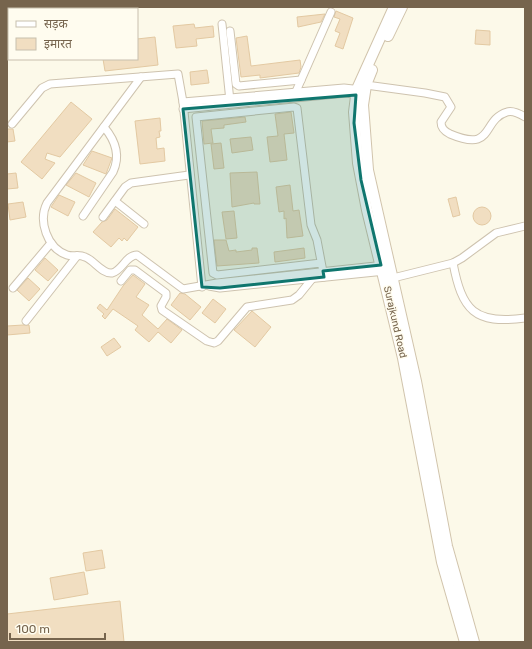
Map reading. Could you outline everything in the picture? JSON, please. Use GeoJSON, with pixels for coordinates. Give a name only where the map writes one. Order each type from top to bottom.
{"type":"FeatureCollection","features":[{"type":"Feature","properties":{"kind":"main road","name":"Surajkund Road"},"geometry":{"type":"LineString","coordinates":[[394,7],[361,91],[364,136],[368,170],[442,562],[464,642]]}},
{"type":"Feature","properties":{"kind":"main road","name":"Surajkund Road"},"geometry":{"type":"LineString","coordinates":[[361,91],[402,7]]}},
{"type":"Feature","properties":{"kind":"main road","name":"Surajkund Road"},"geometry":{"type":"LineString","coordinates":[[388,270],[416,381],[447,546],[474,642]]}},
{"type":"Feature","properties":{"kind":"street"},"geometry":{"type":"LineString","coordinates":[[294,95],[331,12]]}},
{"type":"Feature","properties":{"kind":"street"},"geometry":{"type":"LineString","coordinates":[[222,24],[230,101]]}},
{"type":"Feature","properties":{"kind":"street"},"geometry":{"type":"LineString","coordinates":[[230,31],[236,84],[239,86],[244,86],[301,80]]}},
{"type":"Feature","properties":{"kind":"street"},"geometry":{"type":"LineString","coordinates":[[12,124],[42,88],[46,86],[178,74],[183,105],[189,175],[204,286]]}},
{"type":"Feature","properties":{"kind":"street"},"geometry":{"type":"LineString","coordinates":[[141,77],[45,206],[45,228],[51,243],[64,254],[85,257],[110,273],[115,271],[132,256],[137,255],[180,288],[204,286],[217,283],[388,270],[453,263],[462,258],[496,232],[525,226]]}},
{"type":"Feature","properties":{"kind":"street"},"geometry":{"type":"LineString","coordinates":[[244,86],[245,96]]}},
{"type":"Feature","properties":{"kind":"street"},"geometry":{"type":"LineString","coordinates":[[230,101],[245,96],[346,93],[361,91],[445,97],[451,107],[442,122],[443,128],[448,133],[469,139],[477,139],[484,136],[497,119],[506,113],[514,112],[525,117]]}},
{"type":"Feature","properties":{"kind":"street"},"geometry":{"type":"LineString","coordinates":[[183,105],[230,101],[255,101],[294,95]]}},
{"type":"Feature","properties":{"kind":"street"},"geometry":{"type":"LineString","coordinates":[[255,101],[255,109]]}},
{"type":"Feature","properties":{"kind":"street"},"geometry":{"type":"LineString","coordinates":[[321,263],[217,275],[213,273],[196,118],[255,109],[297,108],[311,225],[324,274]]}},
{"type":"Feature","properties":{"kind":"street"},"geometry":{"type":"LineString","coordinates":[[83,216],[116,166],[114,140],[104,127]]}},
{"type":"Feature","properties":{"kind":"street"},"geometry":{"type":"LineString","coordinates":[[103,217],[125,187],[134,181],[189,175]]}},
{"type":"Feature","properties":{"kind":"street"},"geometry":{"type":"LineString","coordinates":[[115,201],[144,224]]}},
{"type":"Feature","properties":{"kind":"street"},"geometry":{"type":"LineString","coordinates":[[13,288],[51,243]]}},
{"type":"Feature","properties":{"kind":"street"},"geometry":{"type":"LineString","coordinates":[[26,321],[77,256]]}},
{"type":"Feature","properties":{"kind":"street"},"geometry":{"type":"LineString","coordinates":[[453,263],[460,293],[466,304],[472,310],[495,318],[525,318]]}},
{"type":"Feature","properties":{"kind":"street"},"geometry":{"type":"LineString","coordinates":[[121,281],[130,270],[135,270],[166,293],[167,296],[161,306],[162,310],[207,341],[214,342],[218,340],[247,307],[292,300],[299,295],[312,279]]}},
{"type":"Feature","properties":{"kind":"street"},"geometry":{"type":"LineString","coordinates":[[204,286],[220,288],[312,279],[324,274]]}},
{"type":"Feature","properties":{"kind":"highlighted area"},"geometry":{"type":"Polygon","coordinates":[[[356,95],[354,123],[361,180],[381,265],[323,271],[324,277],[220,288],[202,287],[183,109],[356,95]]]}},
{"type":"Feature","properties":{"kind":"building"},"geometry":{"type":"Polygon","coordinates":[[[336,11],[353,18],[343,49],[335,46],[340,33],[335,31],[340,19],[334,17],[336,11]]]}},
{"type":"Feature","properties":{"kind":"building"},"geometry":{"type":"Polygon","coordinates":[[[325,14],[321,22],[298,27],[297,17],[325,14]]]}},
{"type":"Feature","properties":{"kind":"building"},"geometry":{"type":"Polygon","coordinates":[[[194,24],[195,28],[213,26],[214,37],[196,39],[197,46],[176,48],[173,26],[194,24]]]}},
{"type":"Feature","properties":{"kind":"building"},"geometry":{"type":"Polygon","coordinates":[[[476,30],[490,31],[490,45],[475,44],[476,30]]]}},
{"type":"Feature","properties":{"kind":"building"},"geometry":{"type":"Polygon","coordinates":[[[247,36],[251,66],[300,60],[301,67],[299,73],[260,78],[260,75],[241,77],[236,38],[247,36]]]}},
{"type":"Feature","properties":{"kind":"building"},"geometry":{"type":"Polygon","coordinates":[[[155,37],[158,65],[105,71],[103,60],[138,60],[138,39],[155,37]]]}},
{"type":"Feature","properties":{"kind":"building"},"geometry":{"type":"Polygon","coordinates":[[[207,70],[209,83],[191,85],[190,72],[207,70]]]}},
{"type":"Feature","properties":{"kind":"building"},"geometry":{"type":"Polygon","coordinates":[[[71,102],[92,119],[60,157],[47,153],[45,159],[55,163],[42,179],[21,162],[71,102]]]}},
{"type":"Feature","properties":{"kind":"building"},"geometry":{"type":"Polygon","coordinates":[[[291,112],[294,133],[284,134],[287,160],[270,162],[267,137],[278,136],[275,114],[291,112]]]}},
{"type":"Feature","properties":{"kind":"building"},"geometry":{"type":"Polygon","coordinates":[[[245,117],[246,122],[224,125],[224,128],[211,129],[213,143],[204,144],[202,121],[245,117]]]}},
{"type":"Feature","properties":{"kind":"building"},"geometry":{"type":"Polygon","coordinates":[[[160,118],[161,131],[159,131],[160,137],[156,138],[157,149],[164,148],[165,161],[140,164],[135,121],[160,118]]]}},
{"type":"Feature","properties":{"kind":"building"},"geometry":{"type":"Polygon","coordinates":[[[7,129],[13,129],[15,141],[7,142],[7,129]]]}},
{"type":"Feature","properties":{"kind":"building"},"geometry":{"type":"Polygon","coordinates":[[[251,137],[253,150],[232,153],[230,139],[251,137]]]}},
{"type":"Feature","properties":{"kind":"building"},"geometry":{"type":"Polygon","coordinates":[[[221,143],[224,168],[214,169],[211,144],[221,143]]]}},
{"type":"Feature","properties":{"kind":"building"},"geometry":{"type":"Polygon","coordinates":[[[92,151],[112,158],[106,174],[83,165],[92,151]]]}},
{"type":"Feature","properties":{"kind":"building"},"geometry":{"type":"Polygon","coordinates":[[[257,172],[260,204],[254,203],[232,207],[230,173],[257,172]]]}},
{"type":"Feature","properties":{"kind":"building"},"geometry":{"type":"Polygon","coordinates":[[[16,173],[18,188],[7,189],[7,174],[16,173]]]}},
{"type":"Feature","properties":{"kind":"building"},"geometry":{"type":"Polygon","coordinates":[[[76,173],[96,183],[89,197],[66,185],[76,173]]]}},
{"type":"Feature","properties":{"kind":"building"},"geometry":{"type":"Polygon","coordinates":[[[290,185],[293,211],[299,210],[303,236],[287,238],[286,218],[284,219],[284,211],[279,212],[276,187],[290,185]]]}},
{"type":"Feature","properties":{"kind":"building"},"geometry":{"type":"Polygon","coordinates":[[[59,195],[75,202],[68,216],[51,207],[59,195]]]}},
{"type":"Feature","properties":{"kind":"building"},"geometry":{"type":"Polygon","coordinates":[[[456,197],[460,215],[453,217],[448,199],[456,197]]]}},
{"type":"Feature","properties":{"kind":"building"},"geometry":{"type":"Polygon","coordinates":[[[23,202],[26,217],[10,220],[8,204],[23,202]]]}},
{"type":"Feature","properties":{"kind":"building"},"geometry":{"type":"Polygon","coordinates":[[[478,207],[486,207],[491,212],[489,223],[486,225],[478,225],[473,220],[473,212],[478,207]]]}},
{"type":"Feature","properties":{"kind":"building"},"geometry":{"type":"Polygon","coordinates":[[[115,209],[138,227],[127,241],[124,238],[122,241],[119,238],[111,247],[93,232],[102,222],[107,220],[115,209]]]}},
{"type":"Feature","properties":{"kind":"building"},"geometry":{"type":"Polygon","coordinates":[[[234,211],[237,238],[226,239],[222,212],[234,211]]]}},
{"type":"Feature","properties":{"kind":"building"},"geometry":{"type":"Polygon","coordinates":[[[214,240],[226,240],[229,251],[236,250],[236,252],[257,248],[259,263],[217,266],[214,240]]]}},
{"type":"Feature","properties":{"kind":"building"},"geometry":{"type":"Polygon","coordinates":[[[304,248],[305,258],[275,262],[274,252],[304,248]]]}},
{"type":"Feature","properties":{"kind":"building"},"geometry":{"type":"Polygon","coordinates":[[[45,258],[58,270],[48,281],[35,270],[45,258]]]}},
{"type":"Feature","properties":{"kind":"building"},"geometry":{"type":"Polygon","coordinates":[[[133,275],[145,284],[136,297],[149,305],[142,315],[158,329],[167,319],[182,330],[171,343],[158,332],[149,342],[135,330],[138,326],[113,309],[105,319],[102,316],[104,314],[97,308],[100,304],[107,310],[123,286],[133,275]]]}},
{"type":"Feature","properties":{"kind":"building"},"geometry":{"type":"Polygon","coordinates":[[[28,278],[40,289],[29,301],[17,290],[28,278]]]}},
{"type":"Feature","properties":{"kind":"building"},"geometry":{"type":"Polygon","coordinates":[[[180,293],[185,294],[201,307],[190,320],[171,305],[180,293]]]}},
{"type":"Feature","properties":{"kind":"building"},"geometry":{"type":"Polygon","coordinates":[[[213,299],[226,309],[215,323],[202,313],[213,299]]]}},
{"type":"Feature","properties":{"kind":"building"},"geometry":{"type":"Polygon","coordinates":[[[252,311],[271,327],[255,347],[234,330],[252,311]]]}},
{"type":"Feature","properties":{"kind":"building"},"geometry":{"type":"Polygon","coordinates":[[[29,325],[30,333],[7,335],[7,326],[29,325]]]}},
{"type":"Feature","properties":{"kind":"building"},"geometry":{"type":"Polygon","coordinates":[[[114,338],[121,347],[107,356],[101,347],[114,338]]]}},
{"type":"Feature","properties":{"kind":"building"},"geometry":{"type":"Polygon","coordinates":[[[102,550],[105,568],[86,571],[83,553],[102,550]]]}},
{"type":"Feature","properties":{"kind":"building"},"geometry":{"type":"Polygon","coordinates":[[[84,572],[88,594],[54,600],[50,578],[84,572]]]}},
{"type":"Feature","properties":{"kind":"building"},"geometry":{"type":"Polygon","coordinates":[[[120,601],[124,642],[7,642],[7,614],[120,601]]]}}]}
